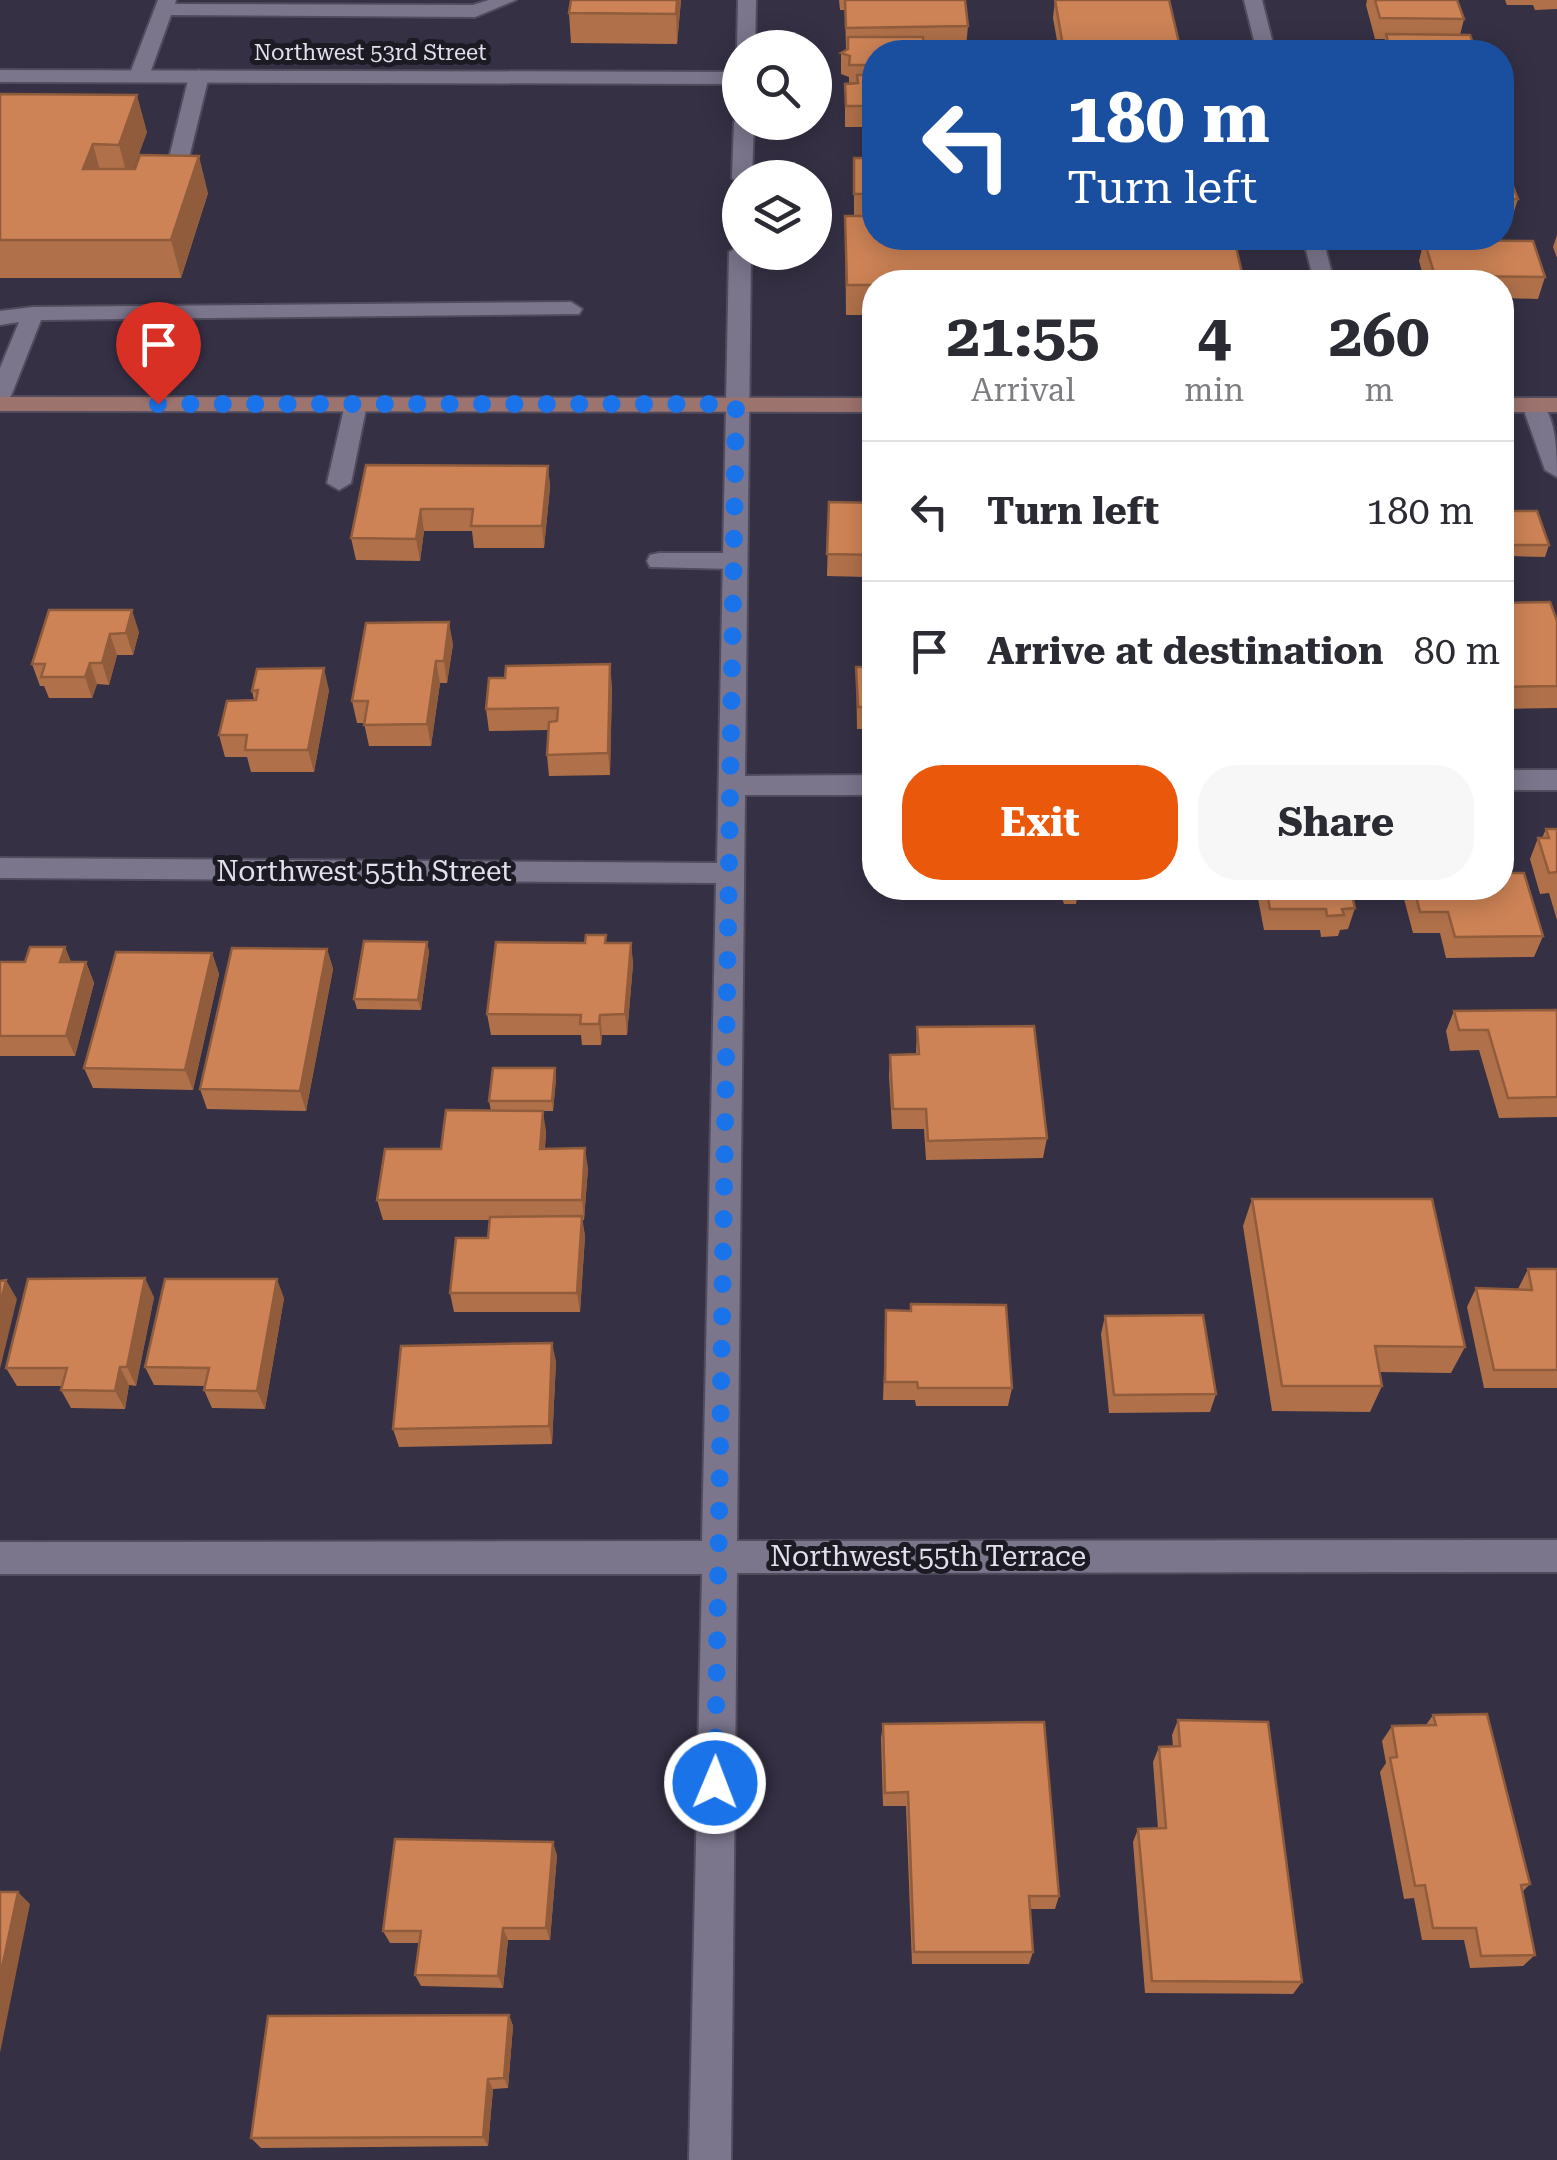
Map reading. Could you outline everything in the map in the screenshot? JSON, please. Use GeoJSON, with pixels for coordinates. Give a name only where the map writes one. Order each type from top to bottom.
{"type":"FeatureCollection","features":[{"type":"Feature","properties":{"kind":"main road"},"geometry":{"type":"LineString","coordinates":[[0,400],[862,405]]}},
{"type":"Feature","properties":{"kind":"main road"},"geometry":{"type":"LineString","coordinates":[[1514,405],[1545,405]]}},
{"type":"Feature","properties":{"kind":"street"},"geometry":{"type":"LineString","coordinates":[[139,76],[165,5],[475,10],[508,0]]}},
{"type":"Feature","properties":{"kind":"street"},"geometry":{"type":"LineString","coordinates":[[746,30],[747,0]]}},
{"type":"Feature","properties":{"kind":"street"},"geometry":{"type":"LineString","coordinates":[[1253,0],[1263,40]]}},
{"type":"Feature","properties":{"kind":"street","name":"Northwest 53rd Street"},"geometry":{"type":"LineString","coordinates":[[0,76],[722,78]]}},
{"type":"Feature","properties":{"kind":"street"},"geometry":{"type":"LineString","coordinates":[[178,162],[199,76]]}},
{"type":"Feature","properties":{"kind":"street"},"geometry":{"type":"LineString","coordinates":[[710,2160],[740,270]]}},
{"type":"Feature","properties":{"kind":"street"},"geometry":{"type":"LineString","coordinates":[[0,318],[33,314],[571,309]]}},
{"type":"Feature","properties":{"kind":"street"},"geometry":{"type":"LineString","coordinates":[[0,400],[33,314]]}},
{"type":"Feature","properties":{"kind":"street"},"geometry":{"type":"LineString","coordinates":[[339,483],[356,404]]}},
{"type":"Feature","properties":{"kind":"street"},"geometry":{"type":"LineString","coordinates":[[1545,405],[1557,470]]}},
{"type":"Feature","properties":{"kind":"street"},"geometry":{"type":"LineString","coordinates":[[659,561],[734,561]]}},
{"type":"Feature","properties":{"kind":"street"},"geometry":{"type":"LineString","coordinates":[[1514,780],[1557,780]]}},
{"type":"Feature","properties":{"kind":"street"},"geometry":{"type":"LineString","coordinates":[[730,786],[862,785]]}},
{"type":"Feature","properties":{"kind":"street","name":"Northwest 55th Street"},"geometry":{"type":"LineString","coordinates":[[0,868],[728,873]]}},
{"type":"Feature","properties":{"kind":"street","name":"Northwest 55th Terrace"},"geometry":{"type":"LineString","coordinates":[[0,1558],[1557,1556]]}},
{"type":"Feature","properties":{"kind":"building"},"geometry":{"type":"Polygon","coordinates":[[[571,0],[677,0],[676,14],[569,13],[571,0]]]}},
{"type":"Feature","properties":{"kind":"building"},"geometry":{"type":"Polygon","coordinates":[[[845,0],[965,0],[968,26],[846,28],[845,0]]]}},
{"type":"Feature","properties":{"kind":"building"},"geometry":{"type":"Polygon","coordinates":[[[1055,0],[1169,0],[1178,40],[1062,40],[1055,0]]]}},
{"type":"Feature","properties":{"kind":"building"},"geometry":{"type":"Polygon","coordinates":[[[1375,0],[1457,0],[1464,19],[1380,18],[1375,0]]]}},
{"type":"Feature","properties":{"kind":"building"},"geometry":{"type":"Polygon","coordinates":[[[1386,34],[1470,35],[1472,40],[1388,40],[1386,34]]]}},
{"type":"Feature","properties":{"kind":"building"},"geometry":{"type":"Polygon","coordinates":[[[848,37],[923,37],[923,40],[862,40],[862,65],[849,65],[850,56],[841,53],[848,49],[848,37]]]}},
{"type":"Feature","properties":{"kind":"building"},"geometry":{"type":"Polygon","coordinates":[[[857,75],[862,75],[862,106],[846,106],[845,84],[858,83],[857,75]]]}},
{"type":"Feature","properties":{"kind":"building"},"geometry":{"type":"Polygon","coordinates":[[[0,94],[137,95],[119,145],[93,144],[83,169],[135,169],[140,155],[199,156],[171,240],[0,240],[0,94]]]}},
{"type":"Feature","properties":{"kind":"building"},"geometry":{"type":"Polygon","coordinates":[[[854,158],[862,158],[862,194],[854,194],[854,158]]]}},
{"type":"Feature","properties":{"kind":"building"},"geometry":{"type":"Polygon","coordinates":[[[845,216],[862,216],[862,250],[1237,250],[1241,270],[862,270],[862,285],[847,285],[845,216]]]}},
{"type":"Feature","properties":{"kind":"building"},"geometry":{"type":"Polygon","coordinates":[[[1514,241],[1533,241],[1545,277],[1514,277],[1514,270],[1433,270],[1427,250],[1514,250],[1514,241]]]}},
{"type":"Feature","properties":{"kind":"building"},"geometry":{"type":"Polygon","coordinates":[[[366,465],[548,466],[542,526],[471,526],[473,509],[421,509],[416,539],[351,538],[366,465]]]}},
{"type":"Feature","properties":{"kind":"building"},"geometry":{"type":"Polygon","coordinates":[[[829,502],[862,503],[862,555],[827,554],[829,502]]]}},
{"type":"Feature","properties":{"kind":"building"},"geometry":{"type":"Polygon","coordinates":[[[1514,511],[1537,511],[1549,545],[1514,545],[1514,511]]]}},
{"type":"Feature","properties":{"kind":"building"},"geometry":{"type":"Polygon","coordinates":[[[1550,602],[1557,621],[1557,686],[1514,687],[1514,603],[1550,602]]]}},
{"type":"Feature","properties":{"kind":"building"},"geometry":{"type":"Polygon","coordinates":[[[49,610],[132,610],[126,633],[110,634],[102,663],[90,663],[85,677],[41,677],[45,664],[32,664],[49,610]]]}},
{"type":"Feature","properties":{"kind":"building"},"geometry":{"type":"Polygon","coordinates":[[[449,622],[444,661],[436,661],[427,724],[364,725],[368,701],[352,701],[366,623],[449,622]]]}},
{"type":"Feature","properties":{"kind":"building"},"geometry":{"type":"Polygon","coordinates":[[[610,664],[608,753],[547,755],[549,722],[557,721],[558,708],[486,709],[489,678],[505,678],[506,666],[610,664]]]}},
{"type":"Feature","properties":{"kind":"building"},"geometry":{"type":"Polygon","coordinates":[[[856,667],[862,667],[862,707],[858,707],[856,667]]]}},
{"type":"Feature","properties":{"kind":"building"},"geometry":{"type":"Polygon","coordinates":[[[324,668],[308,750],[245,750],[247,735],[219,735],[227,701],[256,700],[258,690],[252,691],[257,669],[324,668]]]}},
{"type":"Feature","properties":{"kind":"building"},"geometry":{"type":"Polygon","coordinates":[[[1546,829],[1557,829],[1557,872],[1549,873],[1538,838],[1549,838],[1546,829]]]}},
{"type":"Feature","properties":{"kind":"building"},"geometry":{"type":"Polygon","coordinates":[[[1514,873],[1524,873],[1543,936],[1455,937],[1448,912],[1420,912],[1417,900],[1514,900],[1514,873]]]}},
{"type":"Feature","properties":{"kind":"building"},"geometry":{"type":"Polygon","coordinates":[[[1268,900],[1353,900],[1355,908],[1342,909],[1344,915],[1327,916],[1326,909],[1270,909],[1268,900]]]}},
{"type":"Feature","properties":{"kind":"building"},"geometry":{"type":"Polygon","coordinates":[[[586,935],[606,935],[605,943],[631,943],[625,1014],[600,1015],[599,1024],[580,1024],[581,1015],[487,1014],[496,942],[585,943],[586,935]]]}},
{"type":"Feature","properties":{"kind":"building"},"geometry":{"type":"Polygon","coordinates":[[[364,941],[427,942],[418,1000],[354,999],[364,941]]]}},
{"type":"Feature","properties":{"kind":"building"},"geometry":{"type":"Polygon","coordinates":[[[30,947],[65,947],[60,962],[86,962],[66,1036],[0,1036],[0,962],[25,962],[30,947]]]}},
{"type":"Feature","properties":{"kind":"building"},"geometry":{"type":"Polygon","coordinates":[[[232,948],[327,949],[300,1091],[200,1089],[232,948]]]}},
{"type":"Feature","properties":{"kind":"building"},"geometry":{"type":"Polygon","coordinates":[[[116,952],[212,953],[185,1070],[84,1068],[116,952]]]}},
{"type":"Feature","properties":{"kind":"building"},"geometry":{"type":"Polygon","coordinates":[[[1557,1010],[1557,1097],[1508,1098],[1488,1030],[1459,1030],[1454,1011],[1557,1010]]]}},
{"type":"Feature","properties":{"kind":"building"},"geometry":{"type":"Polygon","coordinates":[[[1034,1026],[1047,1138],[928,1141],[926,1109],[893,1109],[890,1055],[919,1054],[917,1027],[1034,1026]]]}},
{"type":"Feature","properties":{"kind":"building"},"geometry":{"type":"Polygon","coordinates":[[[493,1068],[555,1068],[552,1101],[489,1101],[493,1068]]]}},
{"type":"Feature","properties":{"kind":"building"},"geometry":{"type":"Polygon","coordinates":[[[446,1110],[543,1111],[540,1149],[585,1148],[582,1200],[377,1200],[385,1149],[441,1149],[446,1110]]]}},
{"type":"Feature","properties":{"kind":"building"},"geometry":{"type":"Polygon","coordinates":[[[1252,1199],[1432,1199],[1465,1347],[1375,1346],[1382,1386],[1282,1386],[1252,1199]]]}},
{"type":"Feature","properties":{"kind":"building"},"geometry":{"type":"Polygon","coordinates":[[[582,1216],[577,1293],[450,1293],[456,1238],[488,1238],[490,1217],[582,1216]]]}},
{"type":"Feature","properties":{"kind":"building"},"geometry":{"type":"Polygon","coordinates":[[[1528,1269],[1557,1269],[1557,1370],[1494,1370],[1476,1288],[1532,1290],[1528,1269]]]}},
{"type":"Feature","properties":{"kind":"building"},"geometry":{"type":"Polygon","coordinates":[[[145,1278],[127,1367],[120,1367],[115,1391],[61,1390],[67,1368],[6,1368],[28,1279],[145,1278]]]}},
{"type":"Feature","properties":{"kind":"building"},"geometry":{"type":"Polygon","coordinates":[[[165,1279],[277,1279],[257,1391],[204,1390],[209,1368],[145,1367],[165,1279]]]}},
{"type":"Feature","properties":{"kind":"building"},"geometry":{"type":"Polygon","coordinates":[[[6,1280],[0,1306],[0,1281],[6,1280]]]}},
{"type":"Feature","properties":{"kind":"building"},"geometry":{"type":"Polygon","coordinates":[[[911,1304],[1006,1305],[1012,1388],[918,1388],[917,1382],[885,1382],[886,1310],[911,1311],[911,1304]]]}},
{"type":"Feature","properties":{"kind":"building"},"geometry":{"type":"Polygon","coordinates":[[[1203,1315],[1216,1394],[1114,1395],[1105,1316],[1203,1315]]]}},
{"type":"Feature","properties":{"kind":"building"},"geometry":{"type":"Polygon","coordinates":[[[552,1343],[549,1426],[393,1429],[401,1346],[552,1343]]]}},
{"type":"Feature","properties":{"kind":"building"},"geometry":{"type":"Polygon","coordinates":[[[1487,1714],[1530,1884],[1521,1885],[1535,1955],[1481,1956],[1476,1928],[1433,1928],[1425,1885],[1415,1886],[1390,1758],[1397,1757],[1392,1726],[1436,1725],[1433,1715],[1487,1714]]]}},
{"type":"Feature","properties":{"kind":"building"},"geometry":{"type":"Polygon","coordinates":[[[1178,1720],[1268,1722],[1302,1982],[1152,1981],[1138,1829],[1166,1828],[1159,1747],[1180,1746],[1178,1720]]]}},
{"type":"Feature","properties":{"kind":"building"},"geometry":{"type":"Polygon","coordinates":[[[1044,1722],[1059,1896],[1029,1896],[1033,1952],[914,1952],[908,1792],[885,1793],[883,1724],[1044,1722]]]}},
{"type":"Feature","properties":{"kind":"building"},"geometry":{"type":"Polygon","coordinates":[[[395,1839],[553,1842],[546,1928],[503,1928],[498,1976],[415,1975],[421,1931],[383,1931],[395,1839]]]}},
{"type":"Feature","properties":{"kind":"building"},"geometry":{"type":"Polygon","coordinates":[[[0,1892],[18,1892],[0,1977],[0,1892]]]}},
{"type":"Feature","properties":{"kind":"building"},"geometry":{"type":"Polygon","coordinates":[[[509,2015],[504,2078],[488,2079],[483,2137],[251,2138],[268,2016],[509,2015]]]}},
{"type":"Feature","properties":{"kind":"route"},"geometry":{"type":"LineString","coordinates":[[158,404],[736,404],[715,1783]]}}]}
